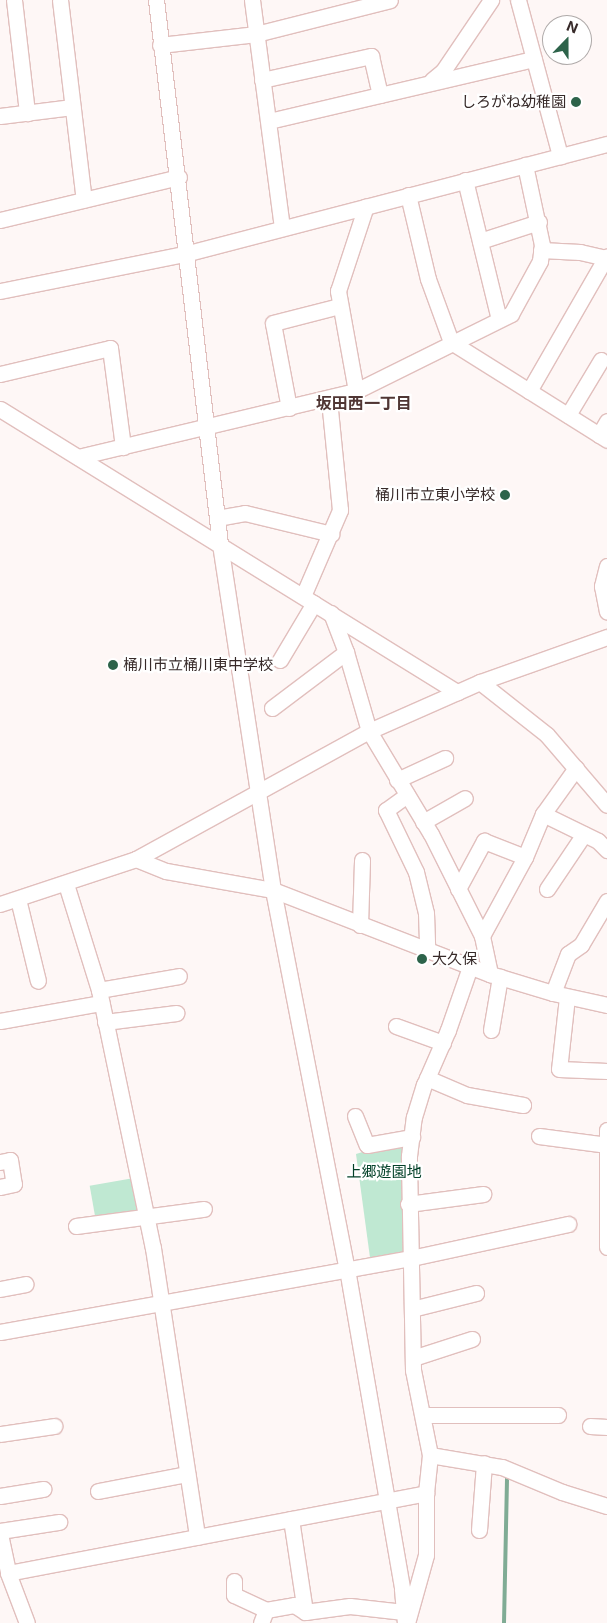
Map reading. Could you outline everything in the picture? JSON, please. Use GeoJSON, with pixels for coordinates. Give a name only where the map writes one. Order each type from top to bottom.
{"type":"FeatureCollection","features":[{"type":"Feature","properties":{"kind":"street"},"geometry":{"type":"LineString","coordinates":[[14,0],[27,113]]}},
{"type":"Feature","properties":{"kind":"street"},"geometry":{"type":"LineString","coordinates":[[60,0],[84,200]]}},
{"type":"Feature","properties":{"kind":"street"},"geometry":{"type":"LineString","coordinates":[[156,0],[160,45],[188,253],[220,544],[273,890],[347,1269],[387,1501],[405,1619]]}},
{"type":"Feature","properties":{"kind":"street"},"geometry":{"type":"LineString","coordinates":[[252,0],[282,228]]}},
{"type":"Feature","properties":{"kind":"street"},"geometry":{"type":"LineString","coordinates":[[160,45],[256,34],[390,0]]}},
{"type":"Feature","properties":{"kind":"street"},"geometry":{"type":"LineString","coordinates":[[428,82],[444,70],[491,0]]}},
{"type":"Feature","properties":{"kind":"street"},"geometry":{"type":"LineString","coordinates":[[518,0],[560,156]]}},
{"type":"Feature","properties":{"kind":"street"},"geometry":{"type":"LineString","coordinates":[[262,80],[371,56],[380,95]]}},
{"type":"Feature","properties":{"kind":"street"},"geometry":{"type":"LineString","coordinates":[[269,122],[428,82],[534,59]]}},
{"type":"Feature","properties":{"kind":"street"},"geometry":{"type":"LineString","coordinates":[[0,116],[72,107]]}},
{"type":"Feature","properties":{"kind":"street"},"geometry":{"type":"LineString","coordinates":[[0,291],[188,253],[607,144]]}},
{"type":"Feature","properties":{"kind":"street"},"geometry":{"type":"LineString","coordinates":[[78,457],[329,399],[356,391],[451,342],[511,314],[540,261],[542,250],[539,222],[525,165]]}},
{"type":"Feature","properties":{"kind":"street"},"geometry":{"type":"LineString","coordinates":[[0,220],[178,177]]}},
{"type":"Feature","properties":{"kind":"street"},"geometry":{"type":"LineString","coordinates":[[465,180],[499,319]]}},
{"type":"Feature","properties":{"kind":"street"},"geometry":{"type":"LineString","coordinates":[[408,195],[428,278],[451,342],[603,437],[607,421]]}},
{"type":"Feature","properties":{"kind":"street"},"geometry":{"type":"LineString","coordinates":[[356,391],[338,306],[338,291],[366,206]]}},
{"type":"Feature","properties":{"kind":"street"},"geometry":{"type":"LineString","coordinates":[[480,241],[539,222]]}},
{"type":"Feature","properties":{"kind":"street"},"geometry":{"type":"LineString","coordinates":[[528,391],[606,258],[580,252],[542,250]]}},
{"type":"Feature","properties":{"kind":"street"},"geometry":{"type":"LineString","coordinates":[[289,408],[273,323],[338,306]]}},
{"type":"Feature","properties":{"kind":"street"},"geometry":{"type":"LineString","coordinates":[[0,374],[110,348],[124,447]]}},
{"type":"Feature","properties":{"kind":"street"},"geometry":{"type":"LineString","coordinates":[[568,415],[601,360]]}},
{"type":"Feature","properties":{"kind":"street"},"geometry":{"type":"LineString","coordinates":[[280,660],[309,600],[340,510],[329,399]]}},
{"type":"Feature","properties":{"kind":"street"},"geometry":{"type":"LineString","coordinates":[[2,412],[220,544],[457,692]]}},
{"type":"Feature","properties":{"kind":"street"},"geometry":{"type":"LineString","coordinates":[[217,518],[245,513],[332,534]]}},
{"type":"Feature","properties":{"kind":"street"},"geometry":{"type":"LineString","coordinates":[[607,566],[602,586],[607,612]]}},
{"type":"Feature","properties":{"kind":"street"},"geometry":{"type":"LineString","coordinates":[[331,613],[346,652],[369,731],[423,822],[482,936],[495,975],[491,1030]]}},
{"type":"Feature","properties":{"kind":"street"},"geometry":{"type":"LineString","coordinates":[[0,904],[66,884],[136,859],[179,838],[258,791],[369,731],[480,682],[607,637]]}},
{"type":"Feature","properties":{"kind":"street"},"geometry":{"type":"LineString","coordinates":[[272,708],[346,652]]}},
{"type":"Feature","properties":{"kind":"street"},"geometry":{"type":"LineString","coordinates":[[480,682],[546,735],[605,799]]}},
{"type":"Feature","properties":{"kind":"street"},"geometry":{"type":"LineString","coordinates":[[397,780],[446,758]]}},
{"type":"Feature","properties":{"kind":"street"},"geometry":{"type":"LineString","coordinates":[[482,936],[524,857],[543,814],[576,768]]}},
{"type":"Feature","properties":{"kind":"street"},"geometry":{"type":"LineString","coordinates":[[407,795],[386,810],[416,872],[426,913],[427,950]]}},
{"type":"Feature","properties":{"kind":"street"},"geometry":{"type":"LineString","coordinates":[[423,822],[465,798]]}},
{"type":"Feature","properties":{"kind":"street"},"geometry":{"type":"LineString","coordinates":[[543,814],[584,834],[604,841]]}},
{"type":"Feature","properties":{"kind":"street"},"geometry":{"type":"LineString","coordinates":[[547,889],[584,834]]}},
{"type":"Feature","properties":{"kind":"street"},"geometry":{"type":"LineString","coordinates":[[458,888],[484,841],[524,857]]}},
{"type":"Feature","properties":{"kind":"street"},"geometry":{"type":"LineString","coordinates":[[136,859],[166,871],[273,890],[470,967],[560,995],[607,1004]]}},
{"type":"Feature","properties":{"kind":"street"},"geometry":{"type":"LineString","coordinates":[[360,925],[362,860]]}},
{"type":"Feature","properties":{"kind":"street"},"geometry":{"type":"LineString","coordinates":[[66,884],[100,996],[147,1217],[197,1537]]}},
{"type":"Feature","properties":{"kind":"street"},"geometry":{"type":"LineString","coordinates":[[18,899],[38,981]]}},
{"type":"Feature","properties":{"kind":"street"},"geometry":{"type":"LineString","coordinates":[[607,900],[581,945],[568,954],[560,995],[559,1069],[607,1071]]}},
{"type":"Feature","properties":{"kind":"street"},"geometry":{"type":"LineString","coordinates":[[405,1619],[426,1555],[426,1493],[430,1455],[413,1358],[408,1204],[412,1137],[427,1078],[470,967]]}},
{"type":"Feature","properties":{"kind":"street"},"geometry":{"type":"LineString","coordinates":[[0,1021],[179,976]]}},
{"type":"Feature","properties":{"kind":"street"},"geometry":{"type":"LineString","coordinates":[[105,1022],[176,1013]]}},
{"type":"Feature","properties":{"kind":"street"},"geometry":{"type":"LineString","coordinates":[[396,1026],[442,1043]]}},
{"type":"Feature","properties":{"kind":"street"},"geometry":{"type":"LineString","coordinates":[[427,1078],[467,1095],[523,1105]]}},
{"type":"Feature","properties":{"kind":"street"},"geometry":{"type":"LineString","coordinates":[[355,1116],[366,1145],[412,1137]]}},
{"type":"Feature","properties":{"kind":"street"},"geometry":{"type":"LineString","coordinates":[[607,1130],[607,1247]]}},
{"type":"Feature","properties":{"kind":"street"},"geometry":{"type":"LineString","coordinates":[[538,1136],[607,1145]]}},
{"type":"Feature","properties":{"kind":"street"},"geometry":{"type":"LineString","coordinates":[[0,1162],[10,1160],[14,1184],[0,1187]]}},
{"type":"Feature","properties":{"kind":"street"},"geometry":{"type":"LineString","coordinates":[[408,1204],[483,1194]]}},
{"type":"Feature","properties":{"kind":"street"},"geometry":{"type":"LineString","coordinates":[[76,1226],[204,1209]]}},
{"type":"Feature","properties":{"kind":"street"},"geometry":{"type":"LineString","coordinates":[[0,1332],[411,1258],[568,1224]]}},
{"type":"Feature","properties":{"kind":"street"},"geometry":{"type":"LineString","coordinates":[[0,1289],[26,1284]]}},
{"type":"Feature","properties":{"kind":"street"},"geometry":{"type":"LineString","coordinates":[[412,1309],[476,1293]]}},
{"type":"Feature","properties":{"kind":"street"},"geometry":{"type":"LineString","coordinates":[[413,1358],[472,1339]]}},
{"type":"Feature","properties":{"kind":"street"},"geometry":{"type":"LineString","coordinates":[[424,1415],[558,1415]]}},
{"type":"Feature","properties":{"kind":"street"},"geometry":{"type":"LineString","coordinates":[[0,1434],[54,1426]]}},
{"type":"Feature","properties":{"kind":"street"},"geometry":{"type":"LineString","coordinates":[[590,1426],[607,1427]]}},
{"type":"Feature","properties":{"kind":"street"},"geometry":{"type":"LineString","coordinates":[[430,1455],[484,1463],[607,1506]]}},
{"type":"Feature","properties":{"kind":"street"},"geometry":{"type":"LineString","coordinates":[[479,1530],[484,1463]]}},
{"type":"Feature","properties":{"kind":"street"},"geometry":{"type":"LineString","coordinates":[[98,1491],[187,1474]]}},
{"type":"Feature","properties":{"kind":"street"},"geometry":{"type":"LineString","coordinates":[[0,1496],[43,1489]]}},
{"type":"Feature","properties":{"kind":"street"},"geometry":{"type":"LineString","coordinates":[[8,1573],[426,1493]]}},
{"type":"Feature","properties":{"kind":"street"},"geometry":{"type":"LineString","coordinates":[[290,1519],[305,1612]]}},
{"type":"Feature","properties":{"kind":"street"},"geometry":{"type":"LineString","coordinates":[[27,1623],[8,1593],[8,1573],[0,1538],[59,1522]]}},
{"type":"Feature","properties":{"kind":"street"},"geometry":{"type":"LineString","coordinates":[[234,1581],[234,1595],[263,1616],[294,1605],[305,1612],[350,1606],[405,1619]]}},
{"type":"Feature","properties":{"kind":"green space","name":"上郷遊園地"},"geometry":{"type":"Polygon","coordinates":[[[412,1137],[411,1258],[371,1265],[356,1154],[412,1137]]]}},
{"type":"Feature","properties":{"kind":"green space"},"geometry":{"type":"Polygon","coordinates":[[[134,1178],[140,1213],[96,1221],[90,1186],[134,1178]]]}},
{"type":"Feature","properties":{"kind":"waterway"},"geometry":{"type":"LineString","coordinates":[[504,1623],[507,1474]]}},
{"type":"Feature","properties":{"kind":"place","name":"しろがね幼稚園"},"geometry":{"type":"Point","coordinates":[576,102]}},
{"type":"Feature","properties":{"kind":"place","name":"桶川市立東小学校"},"geometry":{"type":"Point","coordinates":[505,495]}},
{"type":"Feature","properties":{"kind":"place","name":"桶川市立桶川東中学校"},"geometry":{"type":"Point","coordinates":[113,665]}},
{"type":"Feature","properties":{"kind":"place","name":"大久保"},"geometry":{"type":"Point","coordinates":[422,959]}},
{"type":"Feature","properties":{"kind":"district","name":"坂田西一丁目"},"geometry":{"type":"Point","coordinates":[364,403]}}]}
